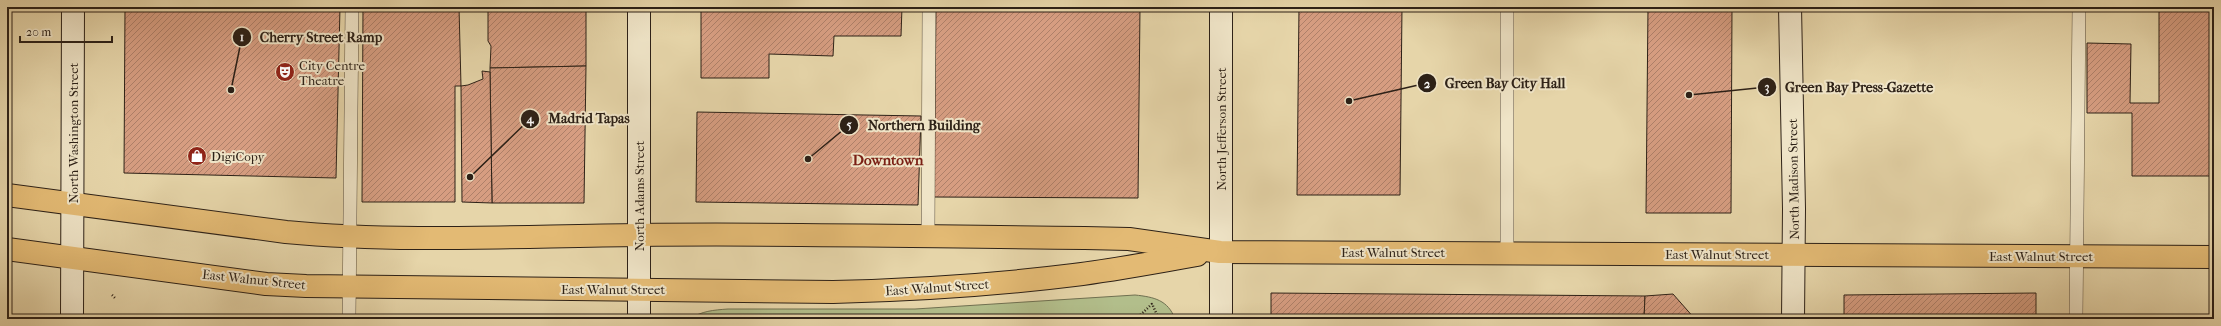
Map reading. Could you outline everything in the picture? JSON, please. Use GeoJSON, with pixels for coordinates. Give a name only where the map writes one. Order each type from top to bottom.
{"type":"FeatureCollection","features":[{"type":"Feature","properties":{"kind":"main road","name":"East Walnut Street"},"geometry":{"type":"LineString","coordinates":[[7,196],[286,232],[350,235],[505,238],[639,235],[1129,239],[1220,252],[2214,256]]}},
{"type":"Feature","properties":{"kind":"main road","name":"East Walnut Street"},"geometry":{"type":"LineString","coordinates":[[7,249],[266,284],[833,292],[901,290],[1075,274],[1220,252]]}},
{"type":"Feature","properties":{"kind":"street","name":"North Washington Street"},"geometry":{"type":"LineString","coordinates":[[72,319],[73,7]]}},
{"type":"Feature","properties":{"kind":"street","name":"North Adams Street"},"geometry":{"type":"LineString","coordinates":[[639,7],[639,319]]}},
{"type":"Feature","properties":{"kind":"street","name":"North Jefferson Street"},"geometry":{"type":"LineString","coordinates":[[1221,7],[1221,319]]}},
{"type":"Feature","properties":{"kind":"street","name":"North Madison Street"},"geometry":{"type":"LineString","coordinates":[[1790,7],[1793,319]]}},
{"type":"Feature","properties":{"kind":"lane"},"geometry":{"type":"LineString","coordinates":[[349,319],[352,7]]}},
{"type":"Feature","properties":{"kind":"lane"},"geometry":{"type":"LineString","coordinates":[[928,237],[929,7]]}},
{"type":"Feature","properties":{"kind":"lane"},"geometry":{"type":"LineString","coordinates":[[1506,7],[1507,253]]}},
{"type":"Feature","properties":{"kind":"lane"},"geometry":{"type":"LineString","coordinates":[[2076,319],[2079,7]]}},
{"type":"Feature","properties":{"kind":"path"},"geometry":{"type":"LineString","coordinates":[[112,295],[116,298]]}},
{"type":"Feature","properties":{"kind":"path"},"geometry":{"type":"LineString","coordinates":[[1136,319],[1152,304],[1159,319]]}},
{"type":"Feature","properties":{"kind":"green space"},"geometry":{"type":"Polygon","coordinates":[[[1135,295],[1154,298],[1160,301],[1168,308],[1175,319],[690,319],[694,316],[713,310],[728,309],[915,309],[1135,295]]]}},
{"type":"Feature","properties":{"kind":"building"},"geometry":{"type":"Polygon","coordinates":[[[125,7],[340,7],[336,178],[124,173],[125,7]]]}},
{"type":"Feature","properties":{"kind":"building"},"geometry":{"type":"Polygon","coordinates":[[[363,7],[459,7],[461,86],[455,86],[455,202],[362,202],[363,7]]]}},
{"type":"Feature","properties":{"kind":"building"},"geometry":{"type":"Polygon","coordinates":[[[488,7],[586,7],[586,66],[490,68],[491,46],[488,41],[488,7]]]}},
{"type":"Feature","properties":{"kind":"building"},"geometry":{"type":"Polygon","coordinates":[[[701,7],[902,7],[901,36],[834,36],[833,56],[769,54],[769,78],[701,78],[701,7]]]}},
{"type":"Feature","properties":{"kind":"building"},"geometry":{"type":"Polygon","coordinates":[[[936,7],[1140,7],[1138,198],[934,197],[936,7]]]}},
{"type":"Feature","properties":{"kind":"building"},"geometry":{"type":"Polygon","coordinates":[[[1299,7],[1402,7],[1400,195],[1297,195],[1299,7]]]}},
{"type":"Feature","properties":{"kind":"building"},"geometry":{"type":"Polygon","coordinates":[[[1648,7],[1732,7],[1731,213],[1646,213],[1648,7]]]}},
{"type":"Feature","properties":{"kind":"building"},"geometry":{"type":"Polygon","coordinates":[[[2159,7],[2214,7],[2214,176],[2132,176],[2132,113],[2087,113],[2087,43],[2131,44],[2130,103],[2159,103],[2159,7]]]}},
{"type":"Feature","properties":{"kind":"building"},"geometry":{"type":"Polygon","coordinates":[[[586,66],[584,203],[492,203],[490,68],[586,66]]]}},
{"type":"Feature","properties":{"kind":"building"},"geometry":{"type":"Polygon","coordinates":[[[482,71],[490,72],[492,203],[462,202],[461,86],[483,79],[482,71]]]}},
{"type":"Feature","properties":{"kind":"building"},"geometry":{"type":"Polygon","coordinates":[[[697,112],[921,116],[918,205],[696,202],[697,112]]]}},
{"type":"Feature","properties":{"kind":"building"},"geometry":{"type":"Polygon","coordinates":[[[7,283],[11,283],[11,319],[7,319],[7,283]]]}},
{"type":"Feature","properties":{"kind":"building"},"geometry":{"type":"Polygon","coordinates":[[[1271,293],[1645,296],[1644,319],[1271,319],[1271,293]]]}},
{"type":"Feature","properties":{"kind":"building"},"geometry":{"type":"Polygon","coordinates":[[[2036,293],[2036,319],[1844,319],[1844,295],[2036,293]]]}},
{"type":"Feature","properties":{"kind":"building"},"geometry":{"type":"Polygon","coordinates":[[[1673,294],[1695,319],[1644,319],[1645,296],[1673,294]]]}},
{"type":"Feature","properties":{"kind":"place","name":"City Centre Theatre"},"geometry":{"type":"Point","coordinates":[285,72]}},
{"type":"Feature","properties":{"kind":"place","name":"Cherry Street Ramp"},"geometry":{"type":"Point","coordinates":[231,90]}},
{"type":"Feature","properties":{"kind":"place","name":"Green Bay Press-Gazette"},"geometry":{"type":"Point","coordinates":[1689,95]}},
{"type":"Feature","properties":{"kind":"place","name":"Green Bay City Hall"},"geometry":{"type":"Point","coordinates":[1349,101]}},
{"type":"Feature","properties":{"kind":"place","name":"DigiCopy"},"geometry":{"type":"Point","coordinates":[197,156]}},
{"type":"Feature","properties":{"kind":"place","name":"Northern Building"},"geometry":{"type":"Point","coordinates":[808,159]}},
{"type":"Feature","properties":{"kind":"place","name":"Madrid Tapas"},"geometry":{"type":"Point","coordinates":[470,177]}},
{"type":"Feature","properties":{"kind":"district","name":"Downtown"},"geometry":{"type":"Point","coordinates":[888,160]}}]}
